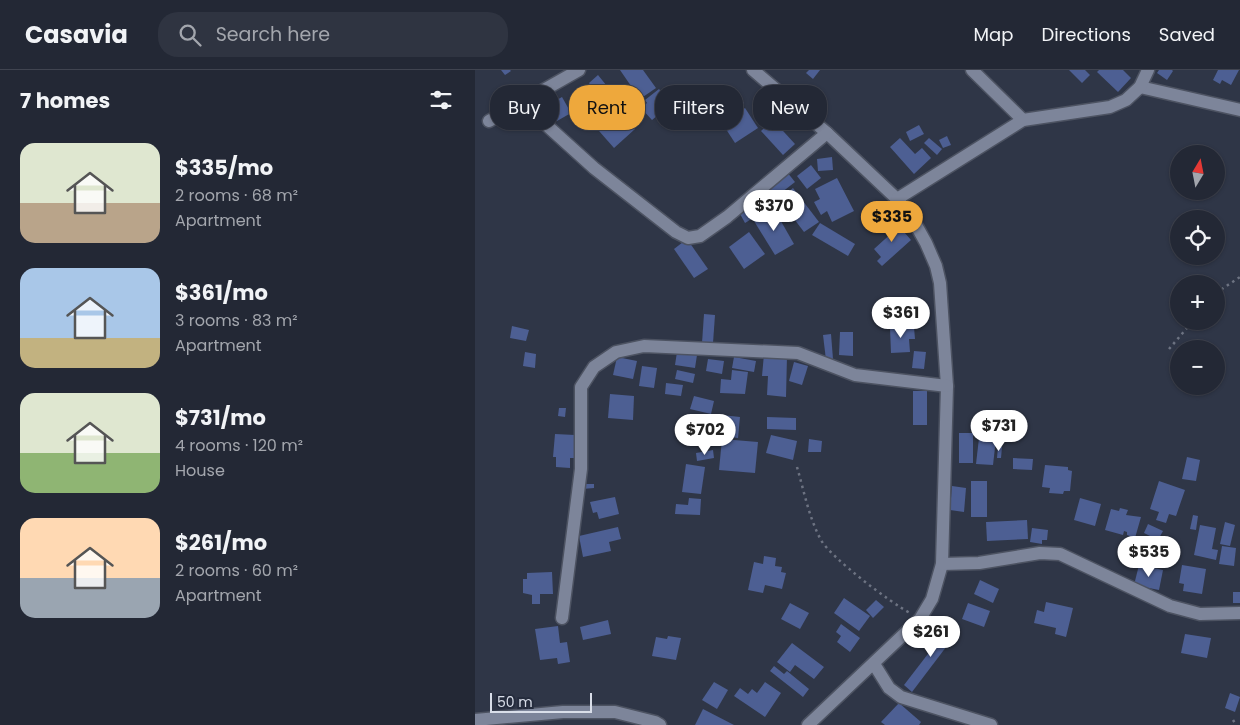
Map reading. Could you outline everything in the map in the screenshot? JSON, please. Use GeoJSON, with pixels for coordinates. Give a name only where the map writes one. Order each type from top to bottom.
{"type":"FeatureCollection","features":[{"type":"Feature","properties":{"kind":"street"},"geometry":{"type":"LineString","coordinates":[[553,85],[579,70]]}},
{"type":"Feature","properties":{"kind":"street"},"geometry":{"type":"LineString","coordinates":[[753,70],[827,133],[897,199],[911,216],[926,242],[939,283],[947,386],[942,564],[932,599],[920,618],[808,725]]}},
{"type":"Feature","properties":{"kind":"street"},"geometry":{"type":"LineString","coordinates":[[972,70],[1023,120]]}},
{"type":"Feature","properties":{"kind":"street"},"geometry":{"type":"LineString","coordinates":[[897,199],[1023,120],[1111,106],[1126,100],[1140,87],[1148,70]]}},
{"type":"Feature","properties":{"kind":"street"},"geometry":{"type":"LineString","coordinates":[[1140,87],[1240,110]]}},
{"type":"Feature","properties":{"kind":"street"},"geometry":{"type":"LineString","coordinates":[[552,130],[594,168],[676,232],[688,238],[700,236],[727,217],[827,133]]}},
{"type":"Feature","properties":{"kind":"street"},"geometry":{"type":"LineString","coordinates":[[562,618],[581,468],[581,387],[594,367],[616,352],[644,346],[798,353],[855,375],[947,386]]}},
{"type":"Feature","properties":{"kind":"street"},"geometry":{"type":"LineString","coordinates":[[942,564],[979,563],[1040,553],[1060,554],[1170,606],[1200,614],[1240,613]]}},
{"type":"Feature","properties":{"kind":"street"},"geometry":{"type":"LineString","coordinates":[[874,664],[889,688],[901,697],[991,725]]}},
{"type":"Feature","properties":{"kind":"street"},"geometry":{"type":"LineString","coordinates":[[475,720],[563,712],[615,712],[660,725]]}},
{"type":"Feature","properties":{"kind":"path"},"geometry":{"type":"LineString","coordinates":[[1225,287],[1240,277]]}},
{"type":"Feature","properties":{"kind":"path"},"geometry":{"type":"LineString","coordinates":[[1169,349],[1185,330]]}},
{"type":"Feature","properties":{"kind":"path"},"geometry":{"type":"LineString","coordinates":[[797,467],[810,512],[822,542],[831,552],[891,603],[920,618]]}},
{"type":"Feature","properties":{"kind":"path"},"geometry":{"type":"LineString","coordinates":[[1233,720],[1236,725]]}},
{"type":"Feature","properties":{"kind":"building"},"geometry":{"type":"Polygon","coordinates":[[[501,70],[510,70],[511,71],[505,75],[501,70]]]}},
{"type":"Feature","properties":{"kind":"building"},"geometry":{"type":"Polygon","coordinates":[[[620,70],[643,70],[655,89],[645,96],[645,85],[630,85],[620,70]]]}},
{"type":"Feature","properties":{"kind":"building"},"geometry":{"type":"Polygon","coordinates":[[[809,70],[820,70],[813,79],[806,73],[809,70]]]}},
{"type":"Feature","properties":{"kind":"building"},"geometry":{"type":"Polygon","coordinates":[[[1069,70],[1085,70],[1090,75],[1082,83],[1069,70]]]}},
{"type":"Feature","properties":{"kind":"building"},"geometry":{"type":"Polygon","coordinates":[[[1099,70],[1123,70],[1131,78],[1118,92],[1097,72],[1099,70]]]}},
{"type":"Feature","properties":{"kind":"building"},"geometry":{"type":"Polygon","coordinates":[[[1159,70],[1173,71],[1167,80],[1157,73],[1159,70]]]}},
{"type":"Feature","properties":{"kind":"building"},"geometry":{"type":"Polygon","coordinates":[[[1218,70],[1239,70],[1231,85],[1222,80],[1220,84],[1213,80],[1218,70]]]}},
{"type":"Feature","properties":{"kind":"building"},"geometry":{"type":"Polygon","coordinates":[[[598,75],[606,85],[590,85],[589,83],[598,75]]]}},
{"type":"Feature","properties":{"kind":"building"},"geometry":{"type":"Polygon","coordinates":[[[655,92],[655,118],[652,120],[645,112],[645,105],[647,103],[645,100],[655,92]]]}},
{"type":"Feature","properties":{"kind":"building"},"geometry":{"type":"Polygon","coordinates":[[[562,97],[569,109],[569,114],[559,120],[559,99],[562,97]]]}},
{"type":"Feature","properties":{"kind":"building"},"geometry":{"type":"Polygon","coordinates":[[[745,108],[753,120],[753,130],[755,130],[735,143],[727,130],[743,130],[743,109],[745,108]]]}},
{"type":"Feature","properties":{"kind":"building"},"geometry":{"type":"Polygon","coordinates":[[[919,125],[924,134],[910,141],[906,132],[919,125]]]}},
{"type":"Feature","properties":{"kind":"building"},"geometry":{"type":"Polygon","coordinates":[[[598,130],[634,130],[614,148],[598,130]]]}},
{"type":"Feature","properties":{"kind":"building"},"geometry":{"type":"Polygon","coordinates":[[[782,130],[795,144],[783,155],[761,131],[782,130]]]}},
{"type":"Feature","properties":{"kind":"building"},"geometry":{"type":"Polygon","coordinates":[[[947,136],[951,145],[943,148],[939,140],[947,136]]]}},
{"type":"Feature","properties":{"kind":"building"},"geometry":{"type":"Polygon","coordinates":[[[900,138],[915,154],[922,148],[931,158],[914,174],[890,147],[900,138]]]}},
{"type":"Feature","properties":{"kind":"building"},"geometry":{"type":"Polygon","coordinates":[[[929,138],[942,149],[937,155],[924,143],[929,138]]]}},
{"type":"Feature","properties":{"kind":"building"},"geometry":{"type":"Polygon","coordinates":[[[832,157],[833,170],[818,171],[817,159],[832,157]]]}},
{"type":"Feature","properties":{"kind":"building"},"geometry":{"type":"Polygon","coordinates":[[[811,165],[821,178],[807,189],[797,176],[811,165]]]}},
{"type":"Feature","properties":{"kind":"building"},"geometry":{"type":"Polygon","coordinates":[[[787,172],[795,182],[772,200],[764,190],[787,172]]]}},
{"type":"Feature","properties":{"kind":"building"},"geometry":{"type":"Polygon","coordinates":[[[837,178],[854,211],[832,222],[827,211],[821,215],[814,202],[820,199],[815,189],[837,178]]]}},
{"type":"Feature","properties":{"kind":"building"},"geometry":{"type":"Polygon","coordinates":[[[793,188],[819,222],[804,232],[779,199],[793,188]]]}},
{"type":"Feature","properties":{"kind":"building"},"geometry":{"type":"Polygon","coordinates":[[[752,205],[758,215],[745,223],[739,212],[752,205]]]}},
{"type":"Feature","properties":{"kind":"building"},"geometry":{"type":"Polygon","coordinates":[[[774,209],[794,244],[775,255],[754,221],[774,209]]]}},
{"type":"Feature","properties":{"kind":"building"},"geometry":{"type":"Polygon","coordinates":[[[891,217],[911,240],[882,266],[877,261],[881,257],[874,249],[895,230],[887,220],[891,217]]]}},
{"type":"Feature","properties":{"kind":"building"},"geometry":{"type":"Polygon","coordinates":[[[820,223],[855,244],[848,256],[812,235],[820,223]]]}},
{"type":"Feature","properties":{"kind":"building"},"geometry":{"type":"Polygon","coordinates":[[[749,232],[765,254],[744,269],[729,247],[749,232]]]}},
{"type":"Feature","properties":{"kind":"building"},"geometry":{"type":"Polygon","coordinates":[[[687,239],[708,269],[694,278],[674,249],[687,239]]]}},
{"type":"Feature","properties":{"kind":"building"},"geometry":{"type":"Polygon","coordinates":[[[704,314],[715,315],[713,343],[702,343],[704,314]]]}},
{"type":"Feature","properties":{"kind":"building"},"geometry":{"type":"Polygon","coordinates":[[[512,326],[529,330],[526,341],[510,338],[512,326]]]}},
{"type":"Feature","properties":{"kind":"building"},"geometry":{"type":"Polygon","coordinates":[[[914,327],[915,339],[909,339],[910,352],[891,353],[890,328],[914,327]]]}},
{"type":"Feature","properties":{"kind":"building"},"geometry":{"type":"Polygon","coordinates":[[[840,332],[853,332],[853,356],[839,355],[840,332]]]}},
{"type":"Feature","properties":{"kind":"building"},"geometry":{"type":"Polygon","coordinates":[[[831,334],[833,359],[826,360],[823,335],[831,334]]]}},
{"type":"Feature","properties":{"kind":"building"},"geometry":{"type":"Polygon","coordinates":[[[914,351],[926,352],[924,369],[912,368],[914,351]]]}},
{"type":"Feature","properties":{"kind":"building"},"geometry":{"type":"Polygon","coordinates":[[[525,352],[536,354],[535,368],[523,366],[525,352]]]}},
{"type":"Feature","properties":{"kind":"building"},"geometry":{"type":"Polygon","coordinates":[[[677,352],[697,355],[695,368],[675,365],[677,352]]]}},
{"type":"Feature","properties":{"kind":"building"},"geometry":{"type":"Polygon","coordinates":[[[764,354],[787,356],[786,397],[767,395],[768,376],[762,376],[764,354]]]}},
{"type":"Feature","properties":{"kind":"building"},"geometry":{"type":"Polygon","coordinates":[[[617,357],[637,361],[633,379],[613,375],[617,357]]]}},
{"type":"Feature","properties":{"kind":"building"},"geometry":{"type":"Polygon","coordinates":[[[734,357],[756,361],[754,372],[732,368],[734,357]]]}},
{"type":"Feature","properties":{"kind":"building"},"geometry":{"type":"Polygon","coordinates":[[[708,359],[724,361],[722,374],[706,371],[708,359]]]}},
{"type":"Feature","properties":{"kind":"building"},"geometry":{"type":"Polygon","coordinates":[[[794,362],[808,366],[802,385],[789,381],[794,362]]]}},
{"type":"Feature","properties":{"kind":"building"},"geometry":{"type":"Polygon","coordinates":[[[642,366],[657,368],[654,388],[639,386],[642,366]]]}},
{"type":"Feature","properties":{"kind":"building"},"geometry":{"type":"Polygon","coordinates":[[[677,370],[695,374],[693,383],[675,379],[677,370]]]}},
{"type":"Feature","properties":{"kind":"building"},"geometry":{"type":"Polygon","coordinates":[[[732,370],[748,372],[745,394],[720,393],[721,379],[731,380],[732,370]]]}},
{"type":"Feature","properties":{"kind":"building"},"geometry":{"type":"Polygon","coordinates":[[[666,383],[683,385],[681,396],[665,394],[666,383]]]}},
{"type":"Feature","properties":{"kind":"building"},"geometry":{"type":"Polygon","coordinates":[[[913,391],[927,391],[927,425],[913,425],[913,391]]]}},
{"type":"Feature","properties":{"kind":"building"},"geometry":{"type":"Polygon","coordinates":[[[610,394],[634,396],[633,420],[608,418],[610,394]]]}},
{"type":"Feature","properties":{"kind":"building"},"geometry":{"type":"Polygon","coordinates":[[[694,396],[714,401],[711,414],[690,409],[694,396]]]}},
{"type":"Feature","properties":{"kind":"building"},"geometry":{"type":"Polygon","coordinates":[[[559,408],[566,408],[565,417],[558,416],[559,408]]]}},
{"type":"Feature","properties":{"kind":"building"},"geometry":{"type":"Polygon","coordinates":[[[722,415],[740,417],[738,438],[720,436],[722,415]]]}},
{"type":"Feature","properties":{"kind":"building"},"geometry":{"type":"Polygon","coordinates":[[[767,417],[796,418],[796,430],[767,429],[767,417]]]}},
{"type":"Feature","properties":{"kind":"building"},"geometry":{"type":"Polygon","coordinates":[[[694,422],[708,422],[707,430],[694,429],[694,422]]]}},
{"type":"Feature","properties":{"kind":"building"},"geometry":{"type":"Polygon","coordinates":[[[1015,428],[1023,431],[1019,441],[1011,439],[1015,428]]]}},
{"type":"Feature","properties":{"kind":"building"},"geometry":{"type":"Polygon","coordinates":[[[959,433],[973,433],[973,463],[959,463],[959,433]]]}},
{"type":"Feature","properties":{"kind":"building"},"geometry":{"type":"Polygon","coordinates":[[[555,434],[575,435],[574,458],[570,458],[570,468],[556,467],[556,457],[553,457],[555,434]]]}},
{"type":"Feature","properties":{"kind":"building"},"geometry":{"type":"Polygon","coordinates":[[[771,435],[797,441],[793,460],[766,453],[771,435]]]}},
{"type":"Feature","properties":{"kind":"building"},"geometry":{"type":"Polygon","coordinates":[[[979,438],[996,439],[993,465],[976,464],[979,438]]]}},
{"type":"Feature","properties":{"kind":"building"},"geometry":{"type":"Polygon","coordinates":[[[722,439],[758,442],[755,473],[719,470],[722,439]]]}},
{"type":"Feature","properties":{"kind":"building"},"geometry":{"type":"Polygon","coordinates":[[[809,439],[822,441],[821,452],[808,452],[809,439]]]}},
{"type":"Feature","properties":{"kind":"building"},"geometry":{"type":"Polygon","coordinates":[[[998,446],[1002,447],[1001,458],[997,458],[998,446]]]}},
{"type":"Feature","properties":{"kind":"building"},"geometry":{"type":"Polygon","coordinates":[[[713,450],[714,458],[697,461],[696,453],[713,450]]]}},
{"type":"Feature","properties":{"kind":"building"},"geometry":{"type":"Polygon","coordinates":[[[1187,457],[1200,460],[1196,481],[1182,479],[1187,457]]]}},
{"type":"Feature","properties":{"kind":"building"},"geometry":{"type":"Polygon","coordinates":[[[1013,458],[1033,459],[1032,470],[1013,469],[1013,458]]]}},
{"type":"Feature","properties":{"kind":"building"},"geometry":{"type":"Polygon","coordinates":[[[686,464],[705,467],[701,494],[682,492],[686,464]]]}},
{"type":"Feature","properties":{"kind":"building"},"geometry":{"type":"Polygon","coordinates":[[[1045,465],[1068,467],[1068,470],[1072,471],[1070,491],[1064,491],[1063,494],[1049,493],[1050,488],[1042,487],[1045,465]]]}},
{"type":"Feature","properties":{"kind":"building"},"geometry":{"type":"Polygon","coordinates":[[[971,481],[987,481],[987,517],[971,517],[971,481]]]}},
{"type":"Feature","properties":{"kind":"building"},"geometry":{"type":"Polygon","coordinates":[[[1159,481],[1185,490],[1176,516],[1169,514],[1166,523],[1156,520],[1159,512],[1150,509],[1159,481]]]}},
{"type":"Feature","properties":{"kind":"building"},"geometry":{"type":"Polygon","coordinates":[[[581,484],[594,484],[594,488],[582,489],[581,484]]]}},
{"type":"Feature","properties":{"kind":"building"},"geometry":{"type":"Polygon","coordinates":[[[952,486],[966,488],[964,512],[950,510],[952,486]]]}},
{"type":"Feature","properties":{"kind":"building"},"geometry":{"type":"Polygon","coordinates":[[[615,497],[619,514],[599,519],[597,512],[593,513],[590,502],[615,497]]]}},
{"type":"Feature","properties":{"kind":"building"},"geometry":{"type":"Polygon","coordinates":[[[689,498],[701,499],[700,515],[675,514],[676,504],[688,505],[689,498]]]}},
{"type":"Feature","properties":{"kind":"building"},"geometry":{"type":"Polygon","coordinates":[[[1080,498],[1101,504],[1095,526],[1074,520],[1080,498]]]}},
{"type":"Feature","properties":{"kind":"building"},"geometry":{"type":"Polygon","coordinates":[[[1120,508],[1128,510],[1126,515],[1141,517],[1135,538],[1127,535],[1127,532],[1124,531],[1123,535],[1105,530],[1111,509],[1119,511],[1120,508]]]}},
{"type":"Feature","properties":{"kind":"building"},"geometry":{"type":"Polygon","coordinates":[[[1193,515],[1198,516],[1196,530],[1190,529],[1193,515]]]}},
{"type":"Feature","properties":{"kind":"building"},"geometry":{"type":"Polygon","coordinates":[[[1027,520],[1028,539],[987,541],[986,522],[1027,520]]]}},
{"type":"Feature","properties":{"kind":"building"},"geometry":{"type":"Polygon","coordinates":[[[1225,522],[1235,525],[1230,546],[1220,544],[1225,522]]]}},
{"type":"Feature","properties":{"kind":"building"},"geometry":{"type":"Polygon","coordinates":[[[1148,524],[1163,531],[1158,540],[1144,533],[1148,524]]]}},
{"type":"Feature","properties":{"kind":"building"},"geometry":{"type":"Polygon","coordinates":[[[1200,525],[1216,528],[1212,549],[1218,550],[1216,560],[1194,555],[1200,525]]]}},
{"type":"Feature","properties":{"kind":"building"},"geometry":{"type":"Polygon","coordinates":[[[618,527],[621,539],[609,542],[611,551],[583,557],[579,536],[618,527]]]}},
{"type":"Feature","properties":{"kind":"building"},"geometry":{"type":"Polygon","coordinates":[[[1032,528],[1048,530],[1047,540],[1042,540],[1042,544],[1030,542],[1032,528]]]}},
{"type":"Feature","properties":{"kind":"building"},"geometry":{"type":"Polygon","coordinates":[[[1222,546],[1236,548],[1234,566],[1219,564],[1222,546]]]}},
{"type":"Feature","properties":{"kind":"building"},"geometry":{"type":"Polygon","coordinates":[[[764,556],[776,558],[775,566],[782,567],[781,572],[786,573],[782,589],[765,585],[763,593],[748,590],[754,562],[763,564],[764,556]]]}},
{"type":"Feature","properties":{"kind":"building"},"geometry":{"type":"Polygon","coordinates":[[[1139,565],[1163,570],[1159,590],[1134,585],[1139,565]]]}},
{"type":"Feature","properties":{"kind":"building"},"geometry":{"type":"Polygon","coordinates":[[[1182,565],[1206,569],[1202,594],[1183,591],[1184,584],[1179,583],[1182,565]]]}},
{"type":"Feature","properties":{"kind":"building"},"geometry":{"type":"Polygon","coordinates":[[[552,572],[553,594],[540,594],[540,604],[532,604],[532,595],[523,593],[523,579],[527,579],[527,573],[552,572]]]}},
{"type":"Feature","properties":{"kind":"building"},"geometry":{"type":"Polygon","coordinates":[[[980,580],[999,589],[993,603],[974,594],[980,580]]]}},
{"type":"Feature","properties":{"kind":"building"},"geometry":{"type":"Polygon","coordinates":[[[1233,592],[1240,592],[1240,603],[1233,603],[1233,592]]]}},
{"type":"Feature","properties":{"kind":"building"},"geometry":{"type":"Polygon","coordinates":[[[844,598],[870,616],[859,631],[834,613],[844,598]]]}},
{"type":"Feature","properties":{"kind":"building"},"geometry":{"type":"Polygon","coordinates":[[[876,600],[884,607],[873,618],[866,610],[876,600]]]}},
{"type":"Feature","properties":{"kind":"building"},"geometry":{"type":"Polygon","coordinates":[[[1046,602],[1073,608],[1066,637],[1055,634],[1056,628],[1034,623],[1037,610],[1044,612],[1046,602]]]}},
{"type":"Feature","properties":{"kind":"building"},"geometry":{"type":"Polygon","coordinates":[[[790,603],[809,613],[800,629],[781,619],[790,603]]]}},
{"type":"Feature","properties":{"kind":"building"},"geometry":{"type":"Polygon","coordinates":[[[968,603],[990,611],[984,627],[962,619],[968,603]]]}},
{"type":"Feature","properties":{"kind":"building"},"geometry":{"type":"Polygon","coordinates":[[[608,620],[611,634],[583,640],[580,627],[608,620]]]}},
{"type":"Feature","properties":{"kind":"building"},"geometry":{"type":"Polygon","coordinates":[[[841,624],[860,638],[850,652],[837,642],[841,636],[836,632],[841,624]]]}},
{"type":"Feature","properties":{"kind":"building"},"geometry":{"type":"Polygon","coordinates":[[[951,624],[959,630],[912,692],[904,685],[951,624]]]}},
{"type":"Feature","properties":{"kind":"building"},"geometry":{"type":"Polygon","coordinates":[[[558,626],[560,643],[567,642],[570,662],[558,664],[557,658],[540,660],[535,629],[558,626]]]}},
{"type":"Feature","properties":{"kind":"building"},"geometry":{"type":"Polygon","coordinates":[[[1185,634],[1211,638],[1207,658],[1181,653],[1185,634]]]}},
{"type":"Feature","properties":{"kind":"building"},"geometry":{"type":"Polygon","coordinates":[[[668,636],[681,638],[676,660],[652,656],[656,637],[667,639],[668,636]]]}},
{"type":"Feature","properties":{"kind":"building"},"geometry":{"type":"Polygon","coordinates":[[[792,643],[824,667],[814,679],[795,665],[790,672],[777,662],[792,643]]]}},
{"type":"Feature","properties":{"kind":"building"},"geometry":{"type":"Polygon","coordinates":[[[774,666],[784,674],[787,671],[809,689],[803,697],[770,671],[774,666]]]}},
{"type":"Feature","properties":{"kind":"building"},"geometry":{"type":"Polygon","coordinates":[[[714,682],[728,690],[717,709],[702,700],[714,682]]]}},
{"type":"Feature","properties":{"kind":"building"},"geometry":{"type":"Polygon","coordinates":[[[765,682],[781,693],[765,717],[734,696],[740,688],[748,694],[752,689],[757,693],[765,682]]]}},
{"type":"Feature","properties":{"kind":"building"},"geometry":{"type":"Polygon","coordinates":[[[1230,693],[1240,697],[1235,712],[1225,708],[1230,693]]]}},
{"type":"Feature","properties":{"kind":"building"},"geometry":{"type":"Polygon","coordinates":[[[899,703],[921,722],[919,725],[885,725],[881,722],[899,703]]]}},
{"type":"Feature","properties":{"kind":"building"},"geometry":{"type":"Polygon","coordinates":[[[703,709],[734,725],[695,725],[703,709]]]}}]}
